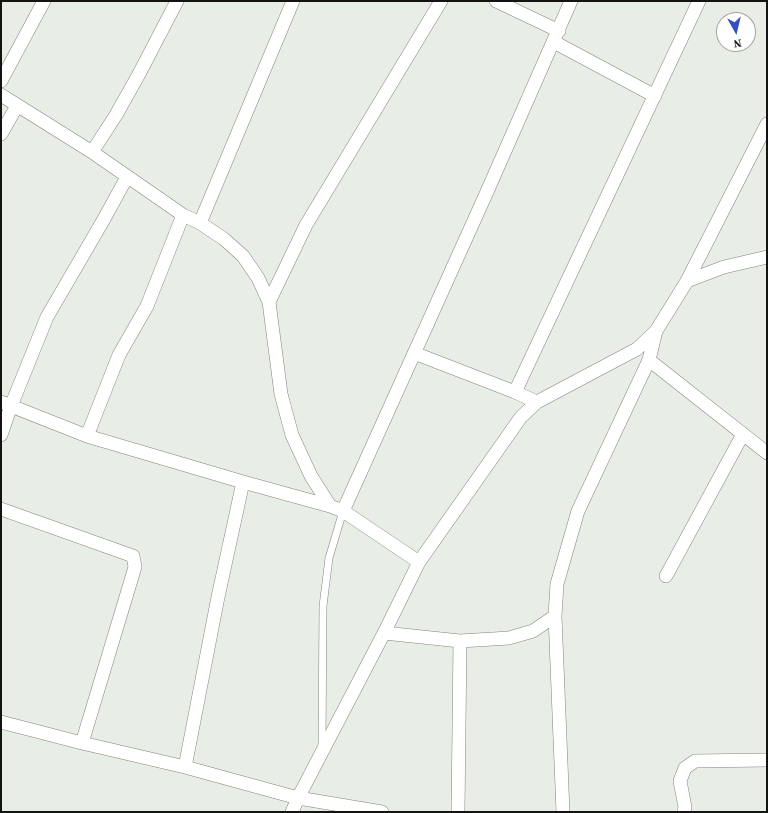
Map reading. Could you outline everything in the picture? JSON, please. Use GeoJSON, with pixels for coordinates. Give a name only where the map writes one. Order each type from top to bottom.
{"type":"FeatureCollection","features":[{"type":"Feature","properties":{"kind":"street"},"geometry":{"type":"LineString","coordinates":[[1,81],[44,1]]}},
{"type":"Feature","properties":{"kind":"street"},"geometry":{"type":"LineString","coordinates":[[92,152],[116,115],[177,1]]}},
{"type":"Feature","properties":{"kind":"street"},"geometry":{"type":"LineString","coordinates":[[200,223],[293,1]]}},
{"type":"Feature","properties":{"kind":"street"},"geometry":{"type":"LineString","coordinates":[[269,302],[306,225],[441,1]]}},
{"type":"Feature","properties":{"kind":"street"},"geometry":{"type":"LineString","coordinates":[[496,1],[655,96]]}},
{"type":"Feature","properties":{"kind":"street"},"geometry":{"type":"LineString","coordinates":[[343,511],[571,1]]}},
{"type":"Feature","properties":{"kind":"street"},"geometry":{"type":"LineString","coordinates":[[516,392],[699,1]]}},
{"type":"Feature","properties":{"kind":"street"},"geometry":{"type":"LineString","coordinates":[[1,95],[92,152],[183,215],[200,223],[224,239],[243,256],[258,278],[269,302],[281,394],[292,435],[312,476],[330,506]]}},
{"type":"Feature","properties":{"kind":"street"},"geometry":{"type":"LineString","coordinates":[[1,134],[17,106]]}},
{"type":"Feature","properties":{"kind":"street"},"geometry":{"type":"LineString","coordinates":[[292,812],[322,750],[384,633],[419,562],[521,417],[537,402],[637,349],[656,331],[687,281],[767,124]]}},
{"type":"Feature","properties":{"kind":"street"},"geometry":{"type":"LineString","coordinates":[[1,435],[6,404],[47,317],[127,177]]}},
{"type":"Feature","properties":{"kind":"street"},"geometry":{"type":"LineString","coordinates":[[87,436],[118,355],[147,306],[183,215]]}},
{"type":"Feature","properties":{"kind":"street"},"geometry":{"type":"LineString","coordinates":[[687,281],[724,266],[767,257]]}},
{"type":"Feature","properties":{"kind":"street"},"geometry":{"type":"LineString","coordinates":[[563,812],[555,616],[557,584],[578,511],[649,360],[656,331]]}},
{"type":"Feature","properties":{"kind":"street"},"geometry":{"type":"LineString","coordinates":[[414,354],[516,392],[537,402]]}},
{"type":"Feature","properties":{"kind":"street"},"geometry":{"type":"LineString","coordinates":[[649,360],[767,453]]}},
{"type":"Feature","properties":{"kind":"street"},"geometry":{"type":"LineString","coordinates":[[6,404],[87,436],[330,506],[343,511],[419,562]]}},
{"type":"Feature","properties":{"kind":"street"},"geometry":{"type":"LineString","coordinates":[[666,576],[743,434]]}},
{"type":"Feature","properties":{"kind":"street"},"geometry":{"type":"LineString","coordinates":[[185,767],[218,597],[243,482]]}},
{"type":"Feature","properties":{"kind":"street"},"geometry":{"type":"LineString","coordinates":[[1,509],[133,556],[134,567],[82,743]]}},
{"type":"Feature","properties":{"kind":"street"},"geometry":{"type":"LineString","coordinates":[[384,633],[460,641],[509,638],[533,631],[555,616]]}},
{"type":"Feature","properties":{"kind":"street"},"geometry":{"type":"LineString","coordinates":[[458,812],[460,641]]}},
{"type":"Feature","properties":{"kind":"street"},"geometry":{"type":"LineString","coordinates":[[1,722],[185,767],[298,798],[382,812]]}},
{"type":"Feature","properties":{"kind":"street"},"geometry":{"type":"LineString","coordinates":[[684,812],[685,807],[680,781],[685,768],[695,761],[767,760]]}},
{"type":"Feature","properties":{"kind":"lane"},"geometry":{"type":"LineString","coordinates":[[322,750],[323,606],[329,558],[343,511]]}}]}
